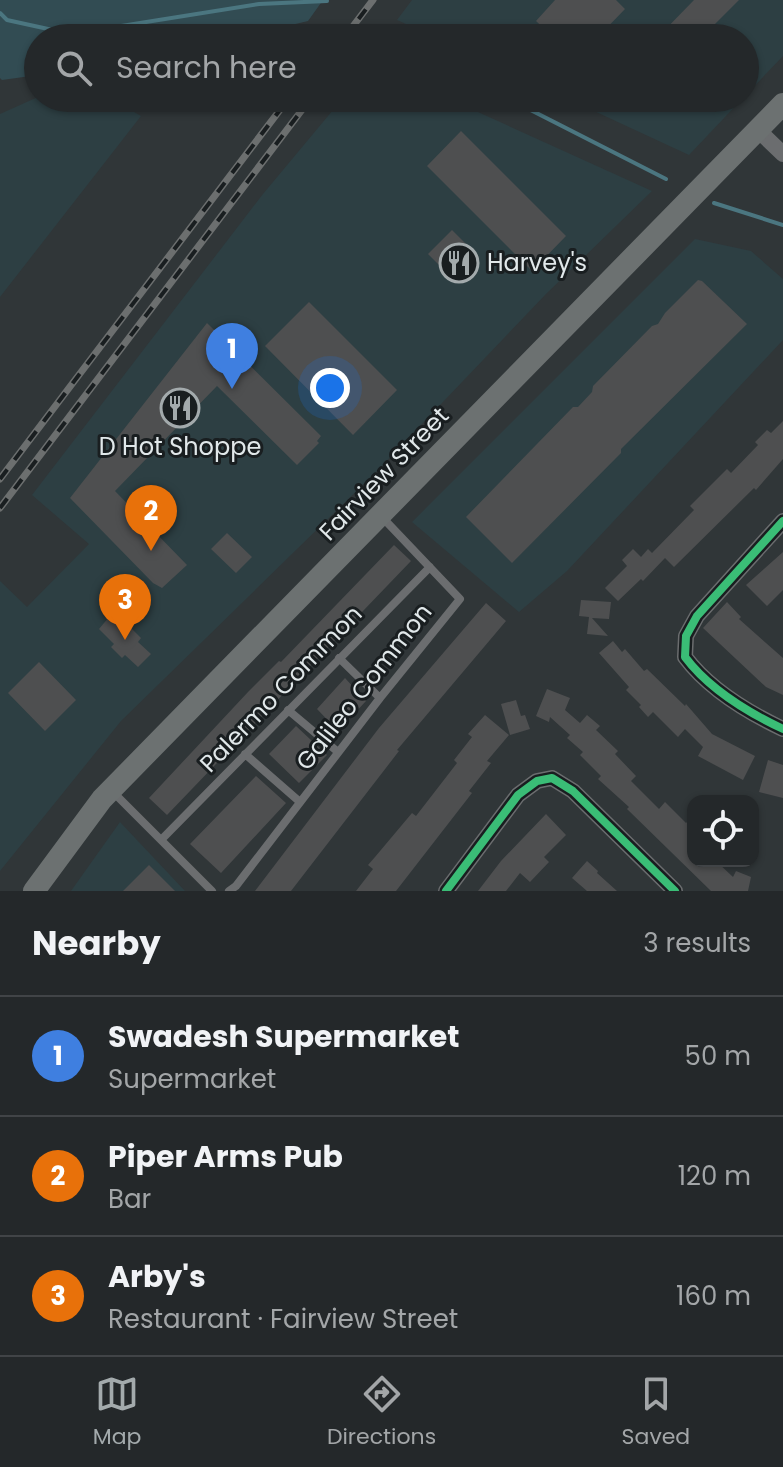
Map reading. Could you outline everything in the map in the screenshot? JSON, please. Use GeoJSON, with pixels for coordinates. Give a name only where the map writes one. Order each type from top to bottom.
{"type":"FeatureCollection","features":[{"type":"Feature","properties":{"kind":"main road","name":"Fairview Street"},"geometry":{"type":"LineString","coordinates":[[34,891],[111,790],[783,104]]}},
{"type":"Feature","properties":{"kind":"street"},"geometry":{"type":"LineString","coordinates":[[758,130],[783,154]]}},
{"type":"Feature","properties":{"kind":"street"},"geometry":{"type":"LineString","coordinates":[[783,521],[697,616],[686,636],[685,657],[699,675],[754,715],[783,729]]}},
{"type":"Feature","properties":{"kind":"street"},"geometry":{"type":"LineString","coordinates":[[446,891],[518,795],[537,781],[552,778],[573,791],[675,891]]}},
{"type":"Feature","properties":{"kind":"lane","name":"Galileo Common"},"geometry":{"type":"LineString","coordinates":[[229,891],[460,599],[381,515]]}},
{"type":"Feature","properties":{"kind":"lane","name":"Palermo Common"},"geometry":{"type":"LineString","coordinates":[[161,840],[430,567]]}},
{"type":"Feature","properties":{"kind":"lane"},"geometry":{"type":"LineString","coordinates":[[339,658],[380,698]]}},
{"type":"Feature","properties":{"kind":"lane"},"geometry":{"type":"LineString","coordinates":[[288,710],[338,752]]}},
{"type":"Feature","properties":{"kind":"lane"},"geometry":{"type":"LineString","coordinates":[[245,754],[300,802]]}},
{"type":"Feature","properties":{"kind":"lane"},"geometry":{"type":"LineString","coordinates":[[111,790],[212,891]]}},
{"type":"Feature","properties":{"kind":"shaded area"},"geometry":{"type":"Polygon","coordinates":[[[0,0],[323,0],[308,21],[296,24],[24,24],[24,77],[0,78],[0,0]]]}},
{"type":"Feature","properties":{"kind":"shaded area"},"geometry":{"type":"Polygon","coordinates":[[[412,0],[783,0],[783,56],[759,81],[759,24],[406,24],[397,20],[412,0]]]}},
{"type":"Feature","properties":{"kind":"shaded area"},"geometry":{"type":"Polygon","coordinates":[[[24,103],[24,112],[134,112],[141,116],[0,297],[0,114],[24,103]]]}},
{"type":"Feature","properties":{"kind":"shaded area"},"geometry":{"type":"Polygon","coordinates":[[[331,112],[478,112],[652,191],[546,294],[379,469],[121,721],[0,871],[0,581],[27,607],[89,544],[32,495],[263,194],[331,112]]]}},
{"type":"Feature","properties":{"kind":"shaded area"},"geometry":{"type":"Polygon","coordinates":[[[596,112],[730,112],[689,155],[596,112]]]}},
{"type":"Feature","properties":{"kind":"shaded area"},"geometry":{"type":"Polygon","coordinates":[[[695,239],[751,251],[783,279],[783,340],[567,571],[519,612],[412,522],[695,239]]]}},
{"type":"Feature","properties":{"kind":"shaded area"},"geometry":{"type":"Polygon","coordinates":[[[120,822],[185,891],[71,891],[120,822]]]}},
{"type":"Feature","properties":{"kind":"building"},"geometry":{"type":"Polygon","coordinates":[[[555,0],[616,0],[625,9],[611,24],[539,24],[536,21],[555,0]]]}},
{"type":"Feature","properties":{"kind":"building"},"geometry":{"type":"Polygon","coordinates":[[[694,0],[739,0],[715,24],[671,24],[694,0]]]}},
{"type":"Feature","properties":{"kind":"building"},"geometry":{"type":"Polygon","coordinates":[[[461,131],[566,236],[532,271],[427,166],[461,131]]]}},
{"type":"Feature","properties":{"kind":"building"},"geometry":{"type":"Polygon","coordinates":[[[452,230],[479,257],[455,281],[428,254],[452,230]]]}},
{"type":"Feature","properties":{"kind":"building"},"geometry":{"type":"Polygon","coordinates":[[[698,280],[747,324],[512,563],[466,517],[573,407],[578,407],[592,392],[593,386],[652,326],[658,324],[698,280]]]}},
{"type":"Feature","properties":{"kind":"building"},"geometry":{"type":"Polygon","coordinates":[[[309,302],[397,390],[353,435],[265,346],[309,302]]]}},
{"type":"Feature","properties":{"kind":"building"},"geometry":{"type":"Polygon","coordinates":[[[207,323],[321,436],[317,441],[319,443],[297,465],[217,386],[115,491],[187,565],[162,588],[153,583],[70,498],[207,323]]]}},
{"type":"Feature","properties":{"kind":"building"},"geometry":{"type":"Polygon","coordinates":[[[783,421],[783,459],[756,490],[754,488],[674,567],[665,558],[618,601],[605,588],[627,566],[622,560],[633,549],[641,557],[648,549],[652,553],[694,510],[690,506],[727,469],[731,473],[758,445],[755,442],[767,430],[771,433],[783,421]]]}},
{"type":"Feature","properties":{"kind":"building"},"geometry":{"type":"Polygon","coordinates":[[[227,533],[252,557],[236,573],[211,549],[227,533]]]}},
{"type":"Feature","properties":{"kind":"building"},"geometry":{"type":"Polygon","coordinates":[[[394,545],[411,561],[167,815],[149,798],[248,692],[394,545]]]}},
{"type":"Feature","properties":{"kind":"building"},"geometry":{"type":"Polygon","coordinates":[[[783,552],[783,590],[767,606],[746,585],[783,552]]]}},
{"type":"Feature","properties":{"kind":"building"},"geometry":{"type":"Polygon","coordinates":[[[581,600],[611,602],[609,619],[592,618],[608,636],[587,634],[589,617],[579,616],[581,600]]]}},
{"type":"Feature","properties":{"kind":"building"},"geometry":{"type":"Polygon","coordinates":[[[727,602],[741,617],[739,619],[783,658],[783,695],[766,687],[703,628],[727,602]]]}},
{"type":"Feature","properties":{"kind":"building"},"geometry":{"type":"Polygon","coordinates":[[[486,603],[506,621],[397,750],[291,891],[255,891],[379,728],[486,603]]]}},
{"type":"Feature","properties":{"kind":"building"},"geometry":{"type":"Polygon","coordinates":[[[114,611],[141,638],[138,642],[151,654],[138,667],[125,655],[122,658],[111,647],[114,644],[99,629],[114,611]]]}},
{"type":"Feature","properties":{"kind":"building"},"geometry":{"type":"Polygon","coordinates":[[[613,641],[622,652],[625,649],[644,671],[647,669],[686,704],[712,734],[755,756],[743,780],[698,756],[703,747],[685,729],[678,737],[653,712],[648,717],[626,690],[629,687],[599,653],[613,641]]]}},
{"type":"Feature","properties":{"kind":"building"},"geometry":{"type":"Polygon","coordinates":[[[39,662],[76,700],[45,731],[8,693],[39,662]]]}},
{"type":"Feature","properties":{"kind":"building"},"geometry":{"type":"Polygon","coordinates":[[[345,678],[366,701],[338,731],[317,709],[345,678]]]}},
{"type":"Feature","properties":{"kind":"building"},"geometry":{"type":"Polygon","coordinates":[[[547,689],[570,698],[565,710],[580,723],[587,715],[600,726],[596,730],[618,751],[615,754],[636,776],[631,781],[659,809],[665,802],[687,822],[687,867],[722,867],[733,877],[736,871],[751,877],[748,891],[711,891],[598,779],[601,776],[580,755],[583,752],[567,738],[570,735],[550,717],[549,722],[536,716],[547,689]]]}},
{"type":"Feature","properties":{"kind":"building"},"geometry":{"type":"Polygon","coordinates":[[[516,700],[521,716],[525,715],[530,729],[510,735],[501,704],[516,700]]]}},
{"type":"Feature","properties":{"kind":"building"},"geometry":{"type":"Polygon","coordinates":[[[485,715],[509,735],[487,761],[491,763],[469,791],[472,793],[396,891],[356,891],[373,869],[368,865],[412,813],[416,816],[457,763],[454,760],[472,737],[468,734],[485,715]]]}},
{"type":"Feature","properties":{"kind":"building"},"geometry":{"type":"Polygon","coordinates":[[[296,726],[327,755],[299,783],[269,754],[296,726]]]}},
{"type":"Feature","properties":{"kind":"building"},"geometry":{"type":"Polygon","coordinates":[[[768,760],[783,765],[783,798],[759,792],[768,760]]]}},
{"type":"Feature","properties":{"kind":"building"},"geometry":{"type":"Polygon","coordinates":[[[256,776],[286,803],[221,873],[190,844],[256,776]]]}},
{"type":"Feature","properties":{"kind":"building"},"geometry":{"type":"Polygon","coordinates":[[[546,814],[566,835],[544,857],[549,862],[530,882],[520,873],[506,891],[478,891],[501,861],[546,814]]]}},
{"type":"Feature","properties":{"kind":"building"},"geometry":{"type":"Polygon","coordinates":[[[587,861],[617,891],[587,891],[572,878],[587,861]]]}},
{"type":"Feature","properties":{"kind":"building"},"geometry":{"type":"Polygon","coordinates":[[[149,865],[175,891],[123,891],[149,865]]]}},
{"type":"Feature","properties":{"kind":"waterway"},"geometry":{"type":"LineString","coordinates":[[134,24],[259,4],[327,1]]}},
{"type":"Feature","properties":{"kind":"waterway"},"geometry":{"type":"LineString","coordinates":[[0,13],[7,20],[25,24]]}},
{"type":"Feature","properties":{"kind":"waterway"},"geometry":{"type":"LineString","coordinates":[[534,112],[666,179]]}},
{"type":"Feature","properties":{"kind":"waterway"},"geometry":{"type":"LineString","coordinates":[[714,203],[783,225]]}},
{"type":"Feature","properties":{"kind":"railway"},"geometry":{"type":"LineString","coordinates":[[355,24],[373,0]]}},
{"type":"Feature","properties":{"kind":"railway"},"geometry":{"type":"LineString","coordinates":[[0,479],[278,112]]}},
{"type":"Feature","properties":{"kind":"railway"},"geometry":{"type":"LineString","coordinates":[[0,508],[300,112]]}},
{"type":"Feature","properties":{"kind":"cycle path"},"geometry":{"type":"LineString","coordinates":[[783,521],[697,616],[686,636],[685,657],[705,679],[730,699],[783,729]]}},
{"type":"Feature","properties":{"kind":"cycle path"},"geometry":{"type":"LineString","coordinates":[[446,891],[518,795],[537,781],[552,778],[573,791],[675,891]]}},
{"type":"Feature","properties":{"kind":"place","name":"Harvey's"},"geometry":{"type":"Point","coordinates":[459,263]}},
{"type":"Feature","properties":{"kind":"place","name":"Swadesh Supermarket"},"geometry":{"type":"Point","coordinates":[232,389]}},
{"type":"Feature","properties":{"kind":"place","name":"D Hot Shoppe"},"geometry":{"type":"Point","coordinates":[180,408]}},
{"type":"Feature","properties":{"kind":"place","name":"Piper Arms Pub"},"geometry":{"type":"Point","coordinates":[151,551]}},
{"type":"Feature","properties":{"kind":"place","name":"Arby's"},"geometry":{"type":"Point","coordinates":[125,640]}}]}
